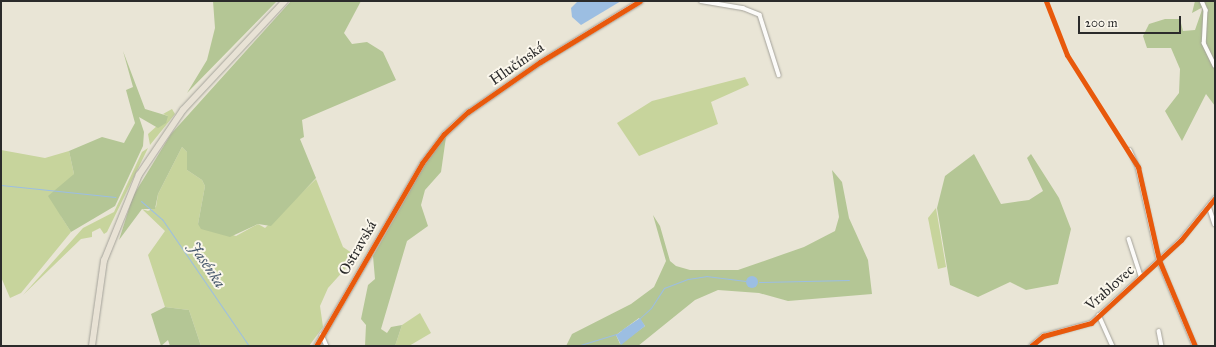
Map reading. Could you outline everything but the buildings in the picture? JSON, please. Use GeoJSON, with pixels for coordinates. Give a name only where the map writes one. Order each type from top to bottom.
{"type":"FeatureCollection","features":[{"type":"Feature","properties":{"kind":"main road"},"geometry":{"type":"LineString","coordinates":[[92,346],[104,261],[139,175],[182,110],[285,1]]}},
{"type":"Feature","properties":{"kind":"street","name":"Hlučínská"},"geometry":{"type":"LineString","coordinates":[[422,163],[440,138],[468,112],[587,30],[640,1]]}},
{"type":"Feature","properties":{"kind":"street"},"geometry":{"type":"LineString","coordinates":[[701,1],[743,8],[760,15],[779,75]]}},
{"type":"Feature","properties":{"kind":"street"},"geometry":{"type":"LineString","coordinates":[[1202,1],[1206,10],[1204,43],[1215,66]]}},
{"type":"Feature","properties":{"kind":"street"},"geometry":{"type":"LineString","coordinates":[[1130,150],[1138,167],[1159,260],[1195,346]]}},
{"type":"Feature","properties":{"kind":"street","name":"Ostravská"},"geometry":{"type":"LineString","coordinates":[[316,346],[422,163]]}},
{"type":"Feature","properties":{"kind":"street","name":"Vrablovec"},"geometry":{"type":"LineString","coordinates":[[1031,346],[1043,336],[1082,327],[1099,315],[1159,260],[1215,198]]}},
{"type":"Feature","properties":{"kind":"street"},"geometry":{"type":"LineString","coordinates":[[1209,206],[1215,224]]}},
{"type":"Feature","properties":{"kind":"street","name":"Vrablovec"},"geometry":{"type":"LineString","coordinates":[[1129,239],[1141,277]]}},
{"type":"Feature","properties":{"kind":"street","name":"Vrablovec"},"geometry":{"type":"LineString","coordinates":[[1099,315],[1113,346]]}},
{"type":"Feature","properties":{"kind":"street"},"geometry":{"type":"LineString","coordinates":[[1159,331],[1162,346]]}},
{"type":"Feature","properties":{"kind":"street"},"geometry":{"type":"LineString","coordinates":[[322,335],[327,346]]}},
{"type":"Feature","properties":{"kind":"green space"},"geometry":{"type":"Polygon","coordinates":[[[213,1],[277,1],[187,93],[207,60],[215,28],[213,1]]]}},
{"type":"Feature","properties":{"kind":"green space"},"geometry":{"type":"Polygon","coordinates":[[[291,1],[361,1],[344,33],[352,44],[367,42],[383,52],[396,80],[302,120],[304,137],[300,139],[316,178],[271,226],[258,224],[230,237],[201,229],[198,224],[205,186],[202,180],[187,170],[187,152],[182,147],[158,194],[155,209],[142,209],[119,240],[133,196],[171,134],[291,1]]]}},
{"type":"Feature","properties":{"kind":"green space"},"geometry":{"type":"Polygon","coordinates":[[[1195,1],[1215,1],[1215,106],[1206,94],[1182,141],[1165,111],[1179,93],[1180,69],[1171,48],[1147,48],[1143,36],[1149,24],[1165,19],[1180,19],[1183,31],[1195,30],[1203,7],[1192,13],[1195,1]]]}},
{"type":"Feature","properties":{"kind":"green space"},"geometry":{"type":"Polygon","coordinates":[[[123,51],[145,109],[168,116],[166,123],[158,128],[139,117],[144,132],[143,146],[115,206],[71,232],[48,196],[74,174],[69,151],[102,137],[124,143],[135,123],[126,90],[133,87],[123,51]]]}},
{"type":"Feature","properties":{"kind":"green space"},"geometry":{"type":"Polygon","coordinates":[[[745,77],[749,85],[711,102],[718,124],[639,156],[617,123],[652,101],[745,77]]]}},
{"type":"Feature","properties":{"kind":"green space"},"geometry":{"type":"Polygon","coordinates":[[[172,109],[175,114],[150,145],[148,134],[168,116],[163,114],[172,109]]]}},
{"type":"Feature","properties":{"kind":"green space"},"geometry":{"type":"Polygon","coordinates":[[[446,137],[441,172],[425,190],[421,205],[428,226],[407,241],[381,329],[387,333],[391,327],[402,325],[395,346],[365,346],[366,325],[361,319],[368,285],[375,279],[373,256],[432,152],[446,137]]]}},
{"type":"Feature","properties":{"kind":"green space"},"geometry":{"type":"Polygon","coordinates":[[[182,147],[187,152],[187,170],[202,180],[205,186],[198,224],[236,236],[258,224],[265,228],[316,179],[343,247],[352,253],[346,268],[328,288],[320,306],[323,327],[309,346],[201,346],[189,310],[165,307],[148,255],[165,231],[142,209],[148,211],[156,207],[158,194],[182,147]]]}},
{"type":"Feature","properties":{"kind":"green space"},"geometry":{"type":"Polygon","coordinates":[[[148,148],[107,232],[104,234],[100,228],[92,232],[92,237],[81,239],[23,295],[83,228],[114,212],[142,152],[148,148]]]}},
{"type":"Feature","properties":{"kind":"green space"},"geometry":{"type":"Polygon","coordinates":[[[1,150],[45,158],[69,151],[74,174],[61,216],[71,232],[21,293],[10,298],[1,277],[1,150]]]}},
{"type":"Feature","properties":{"kind":"green space"},"geometry":{"type":"Polygon","coordinates":[[[974,154],[1001,204],[1029,200],[1043,191],[1027,158],[1031,154],[1059,198],[1071,229],[1058,284],[1026,290],[1010,282],[978,297],[950,285],[937,208],[945,176],[974,154]]]}},
{"type":"Feature","properties":{"kind":"green space"},"geometry":{"type":"Polygon","coordinates":[[[832,170],[842,182],[849,218],[868,260],[872,294],[788,301],[759,293],[718,290],[695,300],[638,346],[566,346],[572,334],[631,304],[654,287],[666,261],[653,215],[660,226],[670,261],[676,266],[690,270],[738,270],[804,247],[835,231],[839,217],[832,170]],[[639,318],[616,335],[620,344],[645,326],[639,318]]]}},
{"type":"Feature","properties":{"kind":"green space"},"geometry":{"type":"Polygon","coordinates":[[[936,208],[946,267],[938,269],[928,218],[936,208]]]}},
{"type":"Feature","properties":{"kind":"green space"},"geometry":{"type":"Polygon","coordinates":[[[165,307],[189,310],[201,346],[170,346],[168,340],[161,346],[151,314],[165,307]]]}},
{"type":"Feature","properties":{"kind":"green space"},"geometry":{"type":"Polygon","coordinates":[[[420,313],[431,333],[409,346],[395,346],[402,325],[420,313]]]}},
{"type":"Feature","properties":{"kind":"water"},"geometry":{"type":"Polygon","coordinates":[[[578,1],[621,1],[581,25],[572,17],[571,8],[578,1]]]}},
{"type":"Feature","properties":{"kind":"water"},"geometry":{"type":"Polygon","coordinates":[[[750,276],[754,276],[758,282],[754,288],[750,288],[746,284],[746,280],[750,276]]]}},
{"type":"Feature","properties":{"kind":"water"},"geometry":{"type":"Polygon","coordinates":[[[640,318],[645,326],[621,345],[616,335],[640,318]]]}},
{"type":"Feature","properties":{"kind":"waterway","name":"Jasénka"},"geometry":{"type":"LineString","coordinates":[[1,185],[115,197]]}},
{"type":"Feature","properties":{"kind":"waterway","name":"Jasénka"},"geometry":{"type":"LineString","coordinates":[[141,201],[162,219],[249,346]]}},
{"type":"Feature","properties":{"kind":"waterway"},"geometry":{"type":"LineString","coordinates":[[640,318],[651,308],[664,288],[688,279],[706,276],[746,281]]}},
{"type":"Feature","properties":{"kind":"waterway"},"geometry":{"type":"LineString","coordinates":[[759,282],[849,280]]}},
{"type":"Feature","properties":{"kind":"waterway"},"geometry":{"type":"LineString","coordinates":[[622,330],[636,321]]}},
{"type":"Feature","properties":{"kind":"waterway"},"geometry":{"type":"LineString","coordinates":[[577,346],[616,334]]}},
{"type":"Feature","properties":{"kind":"cycle path"},"geometry":{"type":"LineString","coordinates":[[316,346],[422,163],[444,134],[468,112],[540,62],[640,1]]}},
{"type":"Feature","properties":{"kind":"cycle path"},"geometry":{"type":"LineString","coordinates":[[1046,1],[1067,55],[1138,167],[1159,260],[1195,346]]}},
{"type":"Feature","properties":{"kind":"cycle path"},"geometry":{"type":"LineString","coordinates":[[1031,346],[1043,336],[1091,323],[1181,240],[1215,198]]}}]}
